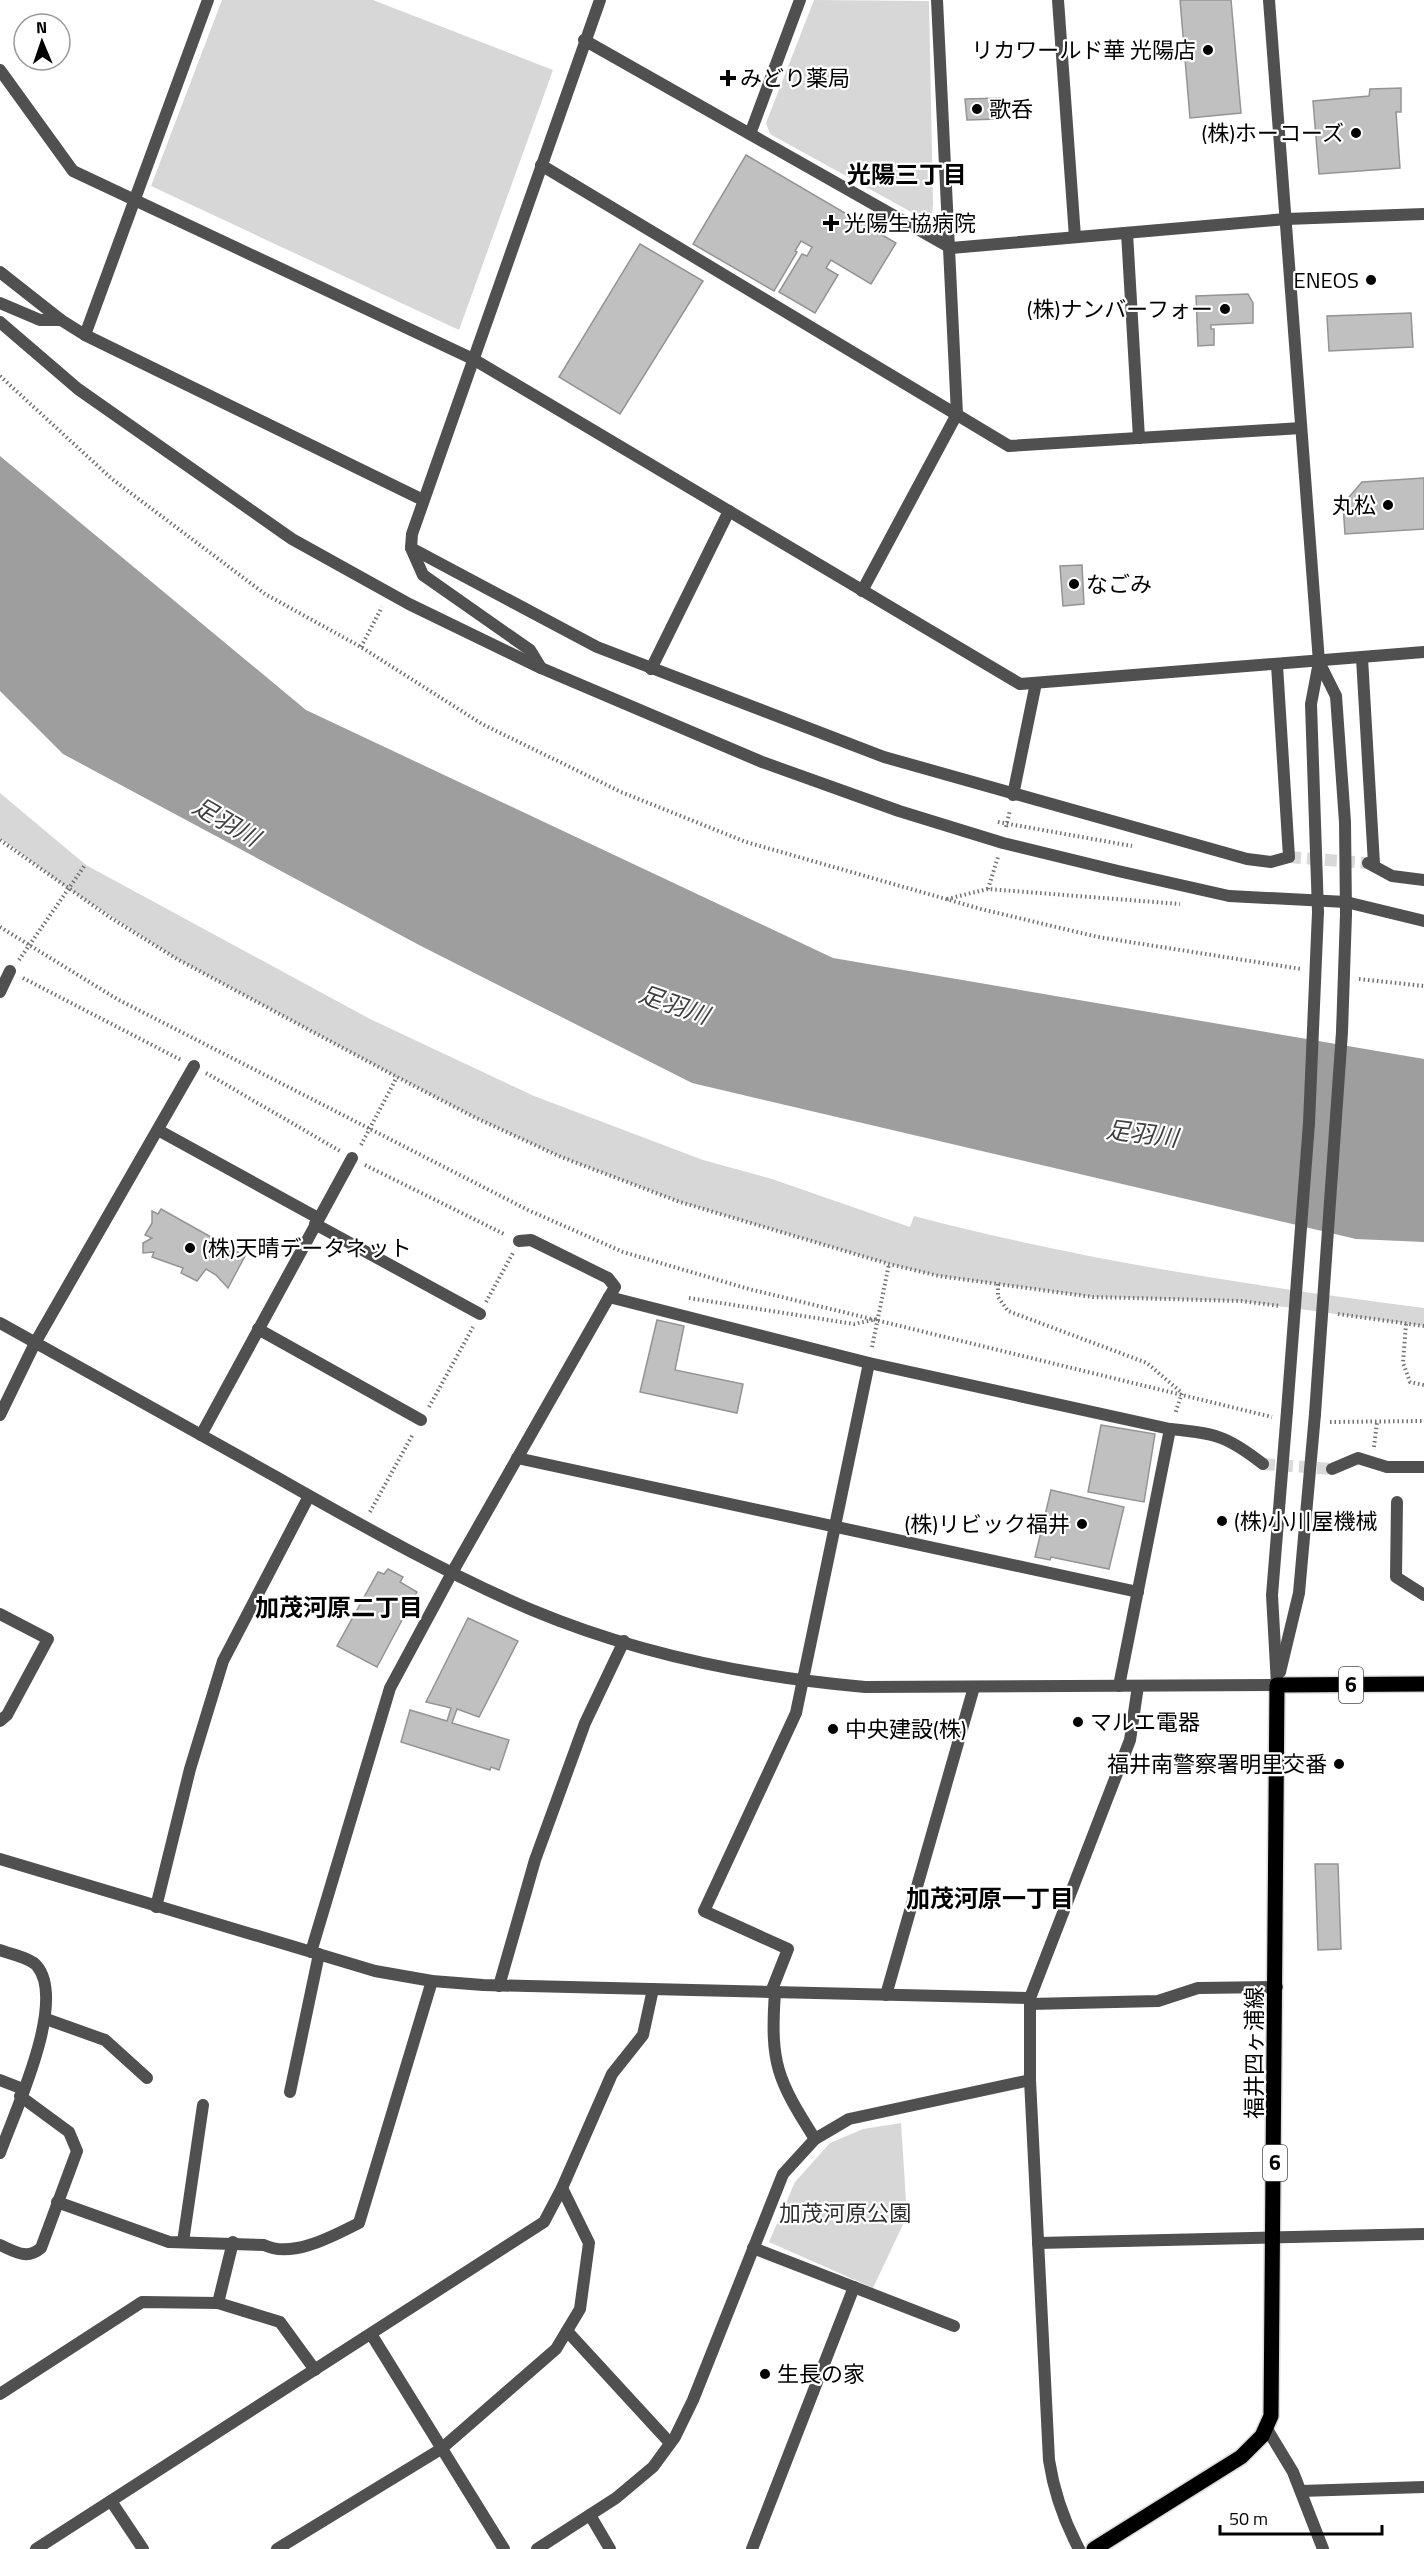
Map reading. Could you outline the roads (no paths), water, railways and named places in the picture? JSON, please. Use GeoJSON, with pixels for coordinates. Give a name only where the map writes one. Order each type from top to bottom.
{"type":"FeatureCollection","features":[{"type":"Feature","properties":{"kind":"main road","name":"6"},"geometry":{"type":"LineString","coordinates":[[1277,1685],[1424,1684]]}},
{"type":"Feature","properties":{"kind":"main road","name":"福井四ヶ浦線"},"geometry":{"type":"LineString","coordinates":[[1267,2429],[1273,2405],[1277,1685]]}},
{"type":"Feature","properties":{"kind":"main road"},"geometry":{"type":"LineString","coordinates":[[1094,2549],[1241,2457],[1267,2429]]}},
{"type":"Feature","properties":{"kind":"street"},"geometry":{"type":"LineString","coordinates":[[85,335],[133,199],[208,0]]}},
{"type":"Feature","properties":{"kind":"street"},"geometry":{"type":"LineString","coordinates":[[541,668],[530,650],[423,575],[411,548],[412,534],[584,40],[600,0]]}},
{"type":"Feature","properties":{"kind":"street"},"geometry":{"type":"LineString","coordinates":[[750,134],[800,0]]}},
{"type":"Feature","properties":{"kind":"street"},"geometry":{"type":"LineString","coordinates":[[862,591],[957,414],[951,248],[937,0]]}},
{"type":"Feature","properties":{"kind":"street"},"geometry":{"type":"LineString","coordinates":[[1058,0],[1075,237]]}},
{"type":"Feature","properties":{"kind":"street"},"geometry":{"type":"LineString","coordinates":[[1269,0],[1319,662],[1311,704],[1318,907],[1309,1112],[1272,1595],[1277,1685]]}},
{"type":"Feature","properties":{"kind":"street"},"geometry":{"type":"LineString","coordinates":[[584,40],[951,248],[1286,219],[1424,214]]}},
{"type":"Feature","properties":{"kind":"street"},"geometry":{"type":"LineString","coordinates":[[0,70],[73,171],[473,359],[1020,684],[1424,652]]}},
{"type":"Feature","properties":{"kind":"street"},"geometry":{"type":"LineString","coordinates":[[541,165],[1009,446],[1301,428]]}},
{"type":"Feature","properties":{"kind":"street"},"geometry":{"type":"LineString","coordinates":[[1127,233],[1139,438]]}},
{"type":"Feature","properties":{"kind":"street"},"geometry":{"type":"LineString","coordinates":[[0,272],[61,320],[85,335],[423,500]]}},
{"type":"Feature","properties":{"kind":"street"},"geometry":{"type":"LineString","coordinates":[[0,303],[40,320],[61,320]]}},
{"type":"Feature","properties":{"kind":"street"},"geometry":{"type":"LineString","coordinates":[[0,322],[78,388],[192,471],[292,539],[390,593],[541,668],[762,762],[899,811],[980,836],[1229,897],[1346,908],[1424,921]]}},
{"type":"Feature","properties":{"kind":"street"},"geometry":{"type":"LineString","coordinates":[[651,669],[729,512]]}},
{"type":"Feature","properties":{"kind":"street"},"geometry":{"type":"LineString","coordinates":[[411,548],[597,647],[884,758],[1247,859],[1271,862],[1289,857],[1277,665]]}},
{"type":"Feature","properties":{"kind":"street"},"geometry":{"type":"LineString","coordinates":[[1362,658],[1370,864],[1392,876],[1424,880]]}},
{"type":"Feature","properties":{"kind":"street"},"geometry":{"type":"LineString","coordinates":[[1277,1685],[1299,1593],[1315,1414],[1342,1032],[1346,908],[1345,822],[1336,696],[1319,662]]}},
{"type":"Feature","properties":{"kind":"street"},"geometry":{"type":"LineString","coordinates":[[1013,795],[1036,683]]}},
{"type":"Feature","properties":{"kind":"street"},"geometry":{"type":"LineString","coordinates":[[0,992],[10,971]]}},
{"type":"Feature","properties":{"kind":"street"},"geometry":{"type":"LineString","coordinates":[[1,1410],[35,1343],[194,1066]]}},
{"type":"Feature","properties":{"kind":"street"},"geometry":{"type":"LineString","coordinates":[[158,1130],[480,1314]]}},
{"type":"Feature","properties":{"kind":"street"},"geometry":{"type":"LineString","coordinates":[[201,1435],[352,1158]]}},
{"type":"Feature","properties":{"kind":"street"},"geometry":{"type":"LineString","coordinates":[[290,2092],[315,1953],[390,1688],[453,1571],[615,1287],[608,1278],[531,1240],[519,1241]]}},
{"type":"Feature","properties":{"kind":"street"},"geometry":{"type":"LineString","coordinates":[[609,1297],[869,1363],[1170,1429],[1212,1434],[1235,1442],[1263,1464]]}},
{"type":"Feature","properties":{"kind":"street"},"geometry":{"type":"LineString","coordinates":[[0,1323],[362,1525],[531,1609],[624,1641],[709,1663],[803,1681],[876,1687],[1277,1685]]}},
{"type":"Feature","properties":{"kind":"street"},"geometry":{"type":"LineString","coordinates":[[258,1329],[421,1420]]}},
{"type":"Feature","properties":{"kind":"street"},"geometry":{"type":"LineString","coordinates":[[815,2139],[786,2093],[775,2061],[772,2031],[773,1992],[788,1949],[704,1911],[796,1713],[869,1363]]}},
{"type":"Feature","properties":{"kind":"street"},"geometry":{"type":"LineString","coordinates":[[1119,1686],[1170,1429]]}},
{"type":"Feature","properties":{"kind":"street"},"geometry":{"type":"LineString","coordinates":[[517,1458],[1138,1592]]}},
{"type":"Feature","properties":{"kind":"street"},"geometry":{"type":"LineString","coordinates":[[1332,1469],[1358,1458],[1387,1467],[1424,1467]]}},
{"type":"Feature","properties":{"kind":"street"},"geometry":{"type":"LineString","coordinates":[[156,1907],[190,1769],[223,1661],[309,1496]]}},
{"type":"Feature","properties":{"kind":"street"},"geometry":{"type":"LineString","coordinates":[[1397,1503],[1396,1577],[1424,1595]]}},
{"type":"Feature","properties":{"kind":"street"},"geometry":{"type":"LineString","coordinates":[[0,1614],[48,1639],[7,1715],[0,1721]]}},
{"type":"Feature","properties":{"kind":"street"},"geometry":{"type":"LineString","coordinates":[[499,1986],[536,1860],[585,1723],[624,1641]]}},
{"type":"Feature","properties":{"kind":"street"},"geometry":{"type":"LineString","coordinates":[[1079,2549],[1064,2521],[1054,2495],[1049,2460],[1030,2080],[1030,2001],[1130,1740],[1138,1686]]}},
{"type":"Feature","properties":{"kind":"street"},"geometry":{"type":"LineString","coordinates":[[886,1995],[974,1687]]}},
{"type":"Feature","properties":{"kind":"street"},"geometry":{"type":"LineString","coordinates":[[0,1859],[375,1971],[432,1982],[499,1986],[886,1995],[1030,2001],[1158,2001],[1198,1988],[1277,1987]]}},
{"type":"Feature","properties":{"kind":"street"},"geometry":{"type":"LineString","coordinates":[[0,1950],[36,1963],[46,1979],[46,2019],[0,2153]]}},
{"type":"Feature","properties":{"kind":"street"},"geometry":{"type":"LineString","coordinates":[[57,2202],[169,2242],[264,2244],[275,2250],[322,2241],[359,2223],[432,1982]]}},
{"type":"Feature","properties":{"kind":"street"},"geometry":{"type":"LineString","coordinates":[[36,2549],[544,2222],[562,2188],[612,2074],[643,2035],[653,1989]]}},
{"type":"Feature","properties":{"kind":"street"},"geometry":{"type":"LineString","coordinates":[[46,2019],[105,2040],[147,2078]]}},
{"type":"Feature","properties":{"kind":"street"},"geometry":{"type":"LineString","coordinates":[[0,2079],[22,2092],[69,2132],[77,2151],[42,2248],[34,2254],[24,2256],[0,2245]]}},
{"type":"Feature","properties":{"kind":"street"},"geometry":{"type":"LineString","coordinates":[[537,2549],[616,2498],[653,2467],[670,2443],[693,2400],[783,2174],[815,2139],[849,2119],[1030,2080]]}},
{"type":"Feature","properties":{"kind":"street"},"geometry":{"type":"LineString","coordinates":[[183,2242],[203,2105]]}},
{"type":"Feature","properties":{"kind":"street"},"geometry":{"type":"LineString","coordinates":[[278,2549],[441,2449],[556,2349],[580,2309],[589,2243],[562,2188]]}},
{"type":"Feature","properties":{"kind":"street"},"geometry":{"type":"LineString","coordinates":[[1038,2243],[1424,2234]]}},
{"type":"Feature","properties":{"kind":"street"},"geometry":{"type":"LineString","coordinates":[[218,2303],[232,2242]]}},
{"type":"Feature","properties":{"kind":"street"},"geometry":{"type":"LineString","coordinates":[[753,2248],[954,2326]]}},
{"type":"Feature","properties":{"kind":"street"},"geometry":{"type":"LineString","coordinates":[[752,2549],[854,2287]]}},
{"type":"Feature","properties":{"kind":"street"},"geometry":{"type":"LineString","coordinates":[[0,2394],[142,2302],[218,2303],[280,2322],[315,2370]]}},
{"type":"Feature","properties":{"kind":"street"},"geometry":{"type":"LineString","coordinates":[[567,2331],[670,2443]]}},
{"type":"Feature","properties":{"kind":"street"},"geometry":{"type":"LineString","coordinates":[[371,2334],[504,2549]]}},
{"type":"Feature","properties":{"kind":"street"},"geometry":{"type":"LineString","coordinates":[[1267,2429],[1281,2449],[1301,2491],[1323,2549]]}},
{"type":"Feature","properties":{"kind":"street"},"geometry":{"type":"LineString","coordinates":[[1301,2491],[1424,2487]]}},
{"type":"Feature","properties":{"kind":"street"},"geometry":{"type":"LineString","coordinates":[[111,2501],[142,2549]]}},
{"type":"Feature","properties":{"kind":"street"},"geometry":{"type":"LineString","coordinates":[[590,2515],[610,2549]]}},
{"type":"Feature","properties":{"kind":"water","name":"足羽川"},"geometry":{"type":"Polygon","coordinates":[[[0,456],[306,710],[833,958],[1424,1059],[1424,1242],[1356,1239],[692,1083],[419,945],[63,754],[0,691],[0,456]]]}},
{"type":"Feature","properties":{"kind":"tunnel"},"geometry":{"type":"LineString","coordinates":[[1289,857],[1367,863]]}},
{"type":"Feature","properties":{"kind":"tunnel"},"geometry":{"type":"LineString","coordinates":[[1263,1464],[1332,1469]]}},
{"type":"Feature","properties":{"kind":"place","name":"リカワールド華 光陽店"},"geometry":{"type":"Point","coordinates":[1208,50]}},
{"type":"Feature","properties":{"kind":"place","name":"みどり薬局"},"geometry":{"type":"Point","coordinates":[728,78]}},
{"type":"Feature","properties":{"kind":"place","name":"歌呑"},"geometry":{"type":"Point","coordinates":[977,109]}},
{"type":"Feature","properties":{"kind":"place","name":"(株)ホーコーズ"},"geometry":{"type":"Point","coordinates":[1356,133]}},
{"type":"Feature","properties":{"kind":"place","name":"光陽生協病院"},"geometry":{"type":"Point","coordinates":[831,223]}},
{"type":"Feature","properties":{"kind":"place","name":"ENEOS"},"geometry":{"type":"Point","coordinates":[1371,280]}},
{"type":"Feature","properties":{"kind":"place","name":"(株)ナンバーフォー"},"geometry":{"type":"Point","coordinates":[1225,309]}},
{"type":"Feature","properties":{"kind":"place","name":"丸松"},"geometry":{"type":"Point","coordinates":[1388,505]}},
{"type":"Feature","properties":{"kind":"place","name":"なごみ"},"geometry":{"type":"Point","coordinates":[1074,584]}},
{"type":"Feature","properties":{"kind":"place","name":"(株)天晴データネット"},"geometry":{"type":"Point","coordinates":[190,1248]}},
{"type":"Feature","properties":{"kind":"place","name":"(株)小川屋機械"},"geometry":{"type":"Point","coordinates":[1222,1521]}},
{"type":"Feature","properties":{"kind":"place","name":"(株)リビック福井"},"geometry":{"type":"Point","coordinates":[1082,1524]}},
{"type":"Feature","properties":{"kind":"place","name":"マルエ電器"},"geometry":{"type":"Point","coordinates":[1078,1722]}},
{"type":"Feature","properties":{"kind":"place","name":"中央建設(株)"},"geometry":{"type":"Point","coordinates":[833,1729]}},
{"type":"Feature","properties":{"kind":"place","name":"福井南警察署明里交番"},"geometry":{"type":"Point","coordinates":[1339,1764]}},
{"type":"Feature","properties":{"kind":"place","name":"生長の家"},"geometry":{"type":"Point","coordinates":[765,2374]}},
{"type":"Feature","properties":{"kind":"district","name":"光陽三丁目"},"geometry":{"type":"Point","coordinates":[907,175]}},
{"type":"Feature","properties":{"kind":"district","name":"加茂河原二丁目"},"geometry":{"type":"Point","coordinates":[339,1608]}},
{"type":"Feature","properties":{"kind":"district","name":"加茂河原一丁目"},"geometry":{"type":"Point","coordinates":[990,1899]}},
{"type":"Feature","properties":{"kind":"park label","name":"加茂河原公園"},"geometry":{"type":"Point","coordinates":[845,2213]}}]}
